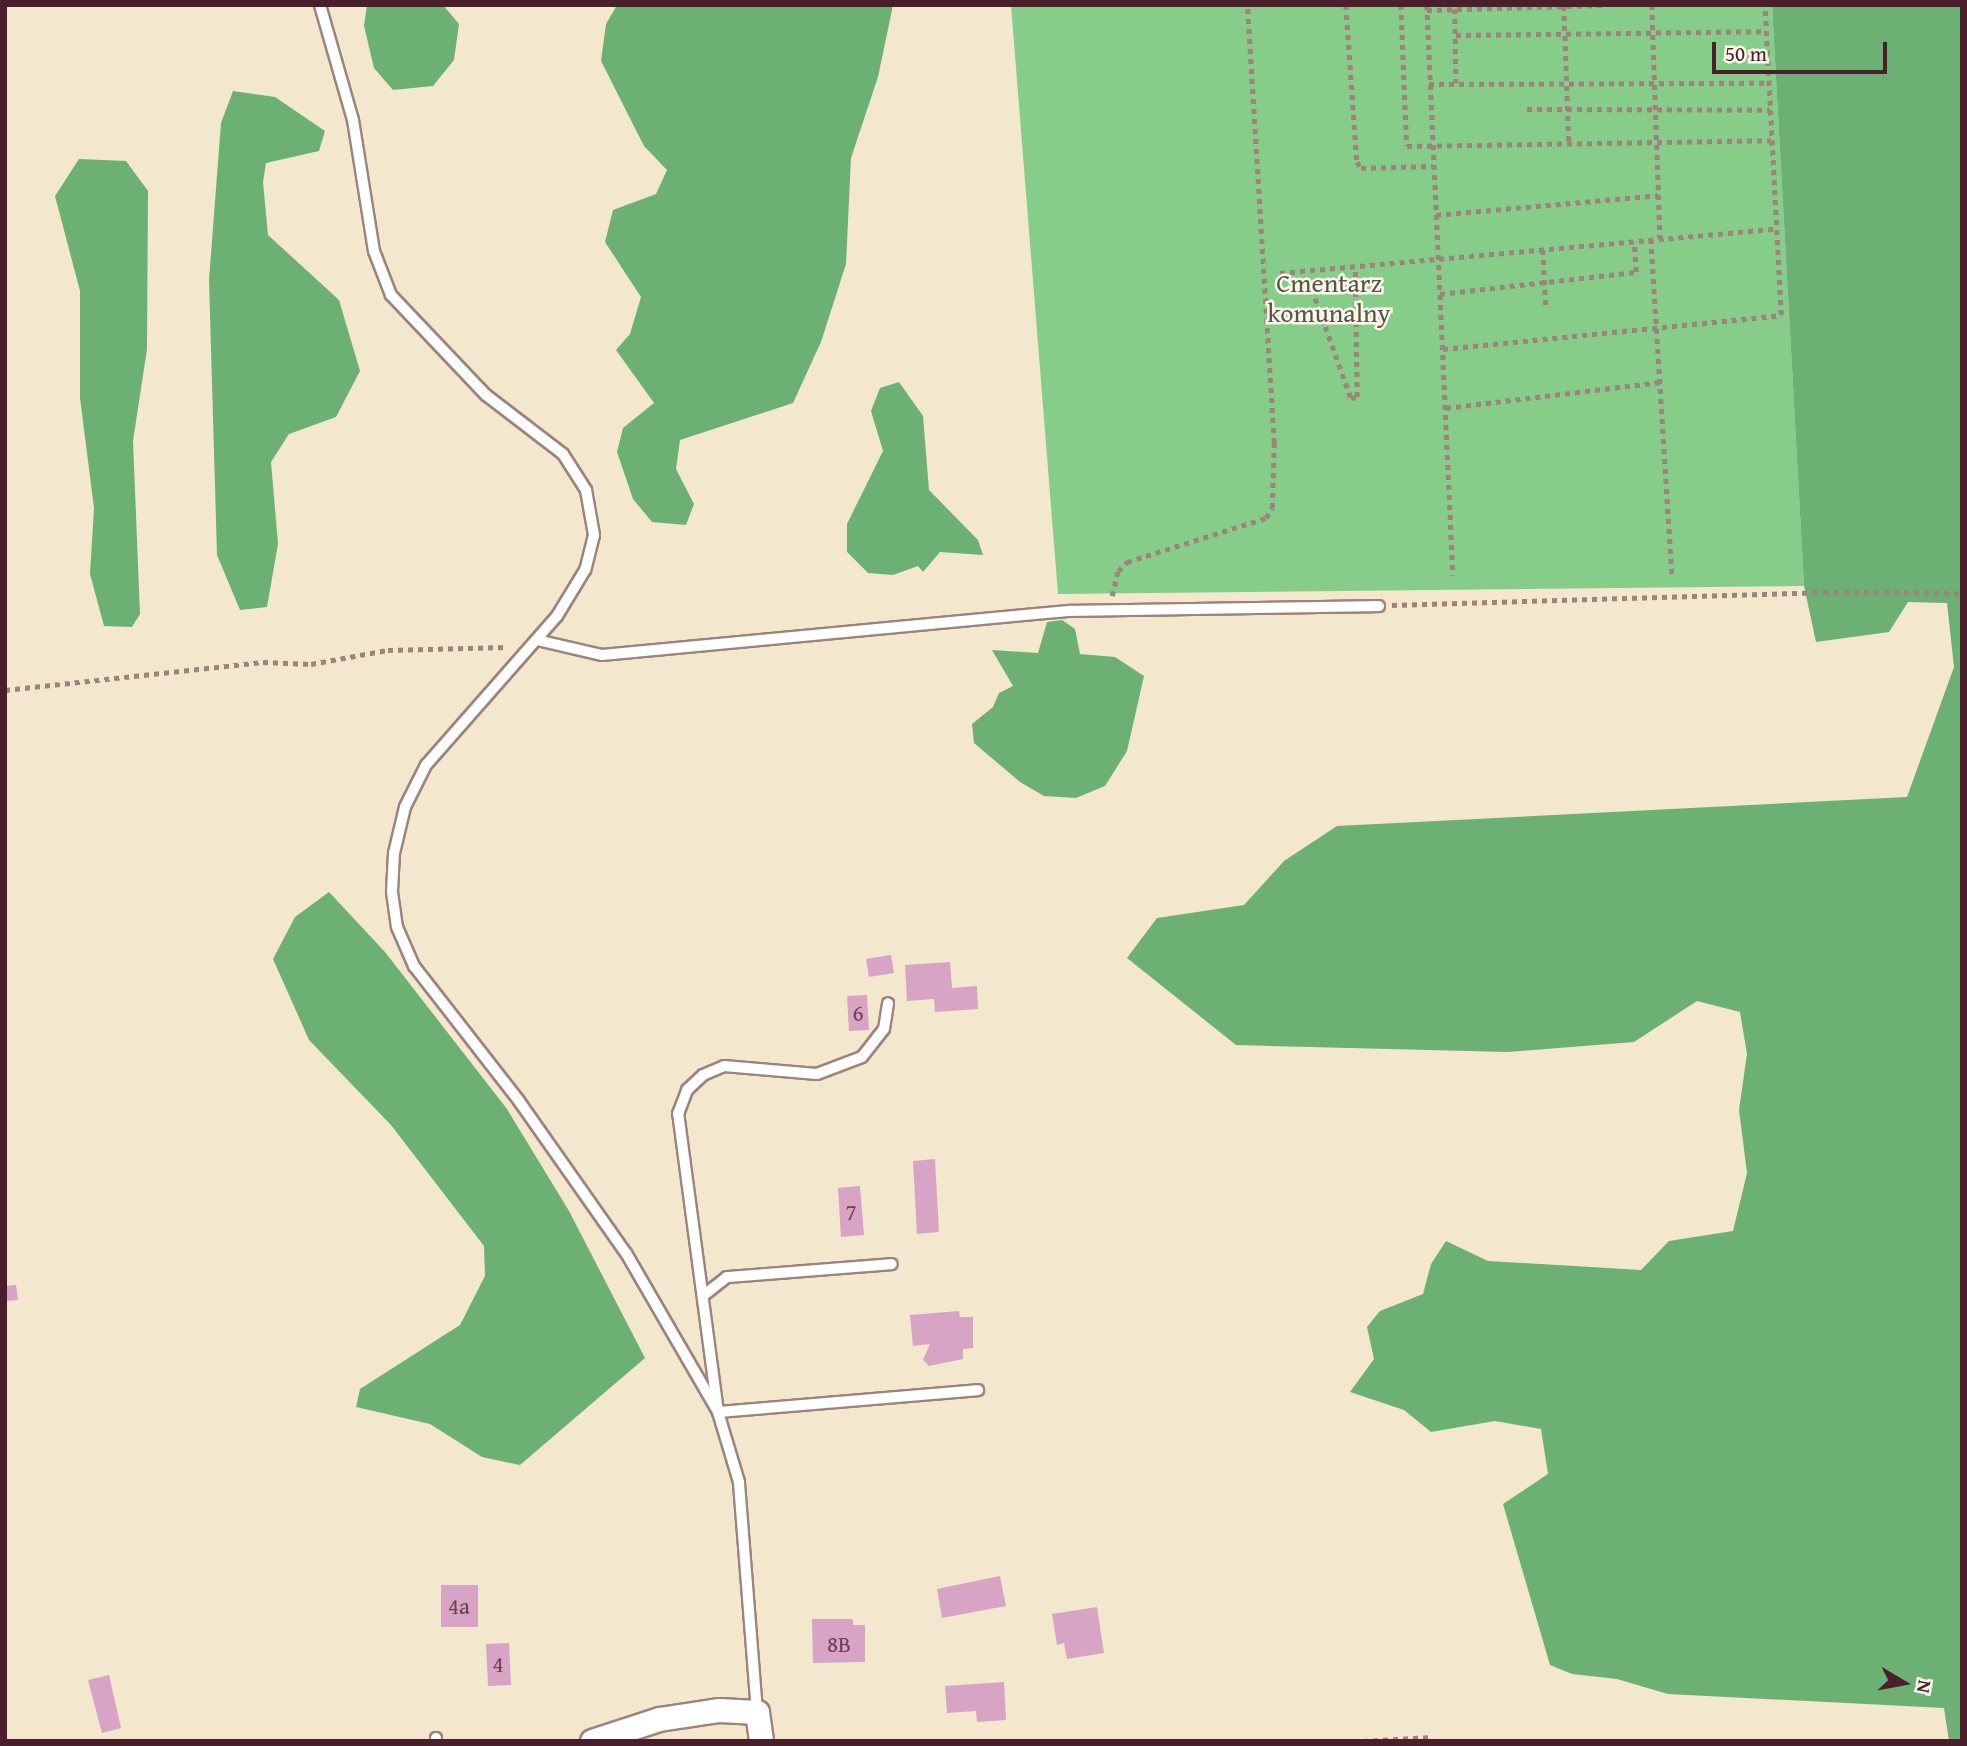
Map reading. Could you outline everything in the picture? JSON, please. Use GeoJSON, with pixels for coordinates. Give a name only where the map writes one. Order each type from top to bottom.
{"type":"FeatureCollection","features":[{"type":"Feature","properties":{"kind":"street"},"geometry":{"type":"LineString","coordinates":[[592,1741],[659,1719],[719,1710],[757,1712],[761,1741]]}},
{"type":"Feature","properties":{"kind":"lane"},"geometry":{"type":"LineString","coordinates":[[320,5],[353,120],[374,251],[391,295],[486,395],[563,454],[586,490],[594,535],[585,570],[537,640],[426,765],[405,807],[393,866],[397,927],[414,965],[519,1101],[626,1253],[718,1412]]}},
{"type":"Feature","properties":{"kind":"lane"},"geometry":{"type":"LineString","coordinates":[[537,640],[602,655],[1108,610],[1379,606]]}},
{"type":"Feature","properties":{"kind":"lane"},"geometry":{"type":"LineString","coordinates":[[757,1712],[739,1482],[718,1412],[678,1114],[687,1090],[703,1075],[724,1066],[817,1074],[843,1067],[873,1048],[884,1029],[888,1003]]}},
{"type":"Feature","properties":{"kind":"lane"},"geometry":{"type":"LineString","coordinates":[[704,1296],[727,1277],[891,1264]]}},
{"type":"Feature","properties":{"kind":"lane"},"geometry":{"type":"LineString","coordinates":[[718,1412],[978,1390]]}},
{"type":"Feature","properties":{"kind":"path"},"geometry":{"type":"LineString","coordinates":[[1108,610],[1118,571],[1127,562],[1266,518],[1275,489],[1247,5]]}},
{"type":"Feature","properties":{"kind":"path"},"geometry":{"type":"LineString","coordinates":[[1346,5],[1357,162],[1361,168],[1433,166]]}},
{"type":"Feature","properties":{"kind":"path"},"geometry":{"type":"LineString","coordinates":[[1401,5],[1407,146],[1431,143],[1771,140]]}},
{"type":"Feature","properties":{"kind":"path"},"geometry":{"type":"LineString","coordinates":[[1453,575],[1431,143],[1427,8],[1603,5]]}},
{"type":"Feature","properties":{"kind":"path"},"geometry":{"type":"LineString","coordinates":[[1652,5],[1660,238]]}},
{"type":"Feature","properties":{"kind":"path"},"geometry":{"type":"LineString","coordinates":[[1443,349],[1781,315],[1773,229],[1765,5]]}},
{"type":"Feature","properties":{"kind":"path"},"geometry":{"type":"LineString","coordinates":[[1564,6],[1570,142]]}},
{"type":"Feature","properties":{"kind":"path"},"geometry":{"type":"LineString","coordinates":[[1455,9],[1456,83]]}},
{"type":"Feature","properties":{"kind":"path"},"geometry":{"type":"LineString","coordinates":[[1456,35],[1766,31]]}},
{"type":"Feature","properties":{"kind":"path"},"geometry":{"type":"LineString","coordinates":[[1429,84],[1769,83]]}},
{"type":"Feature","properties":{"kind":"path"},"geometry":{"type":"LineString","coordinates":[[1527,109],[1770,110]]}},
{"type":"Feature","properties":{"kind":"path"},"geometry":{"type":"LineString","coordinates":[[1436,215],[1658,195]]}},
{"type":"Feature","properties":{"kind":"path"},"geometry":{"type":"LineString","coordinates":[[1280,273],[1773,229]]}},
{"type":"Feature","properties":{"kind":"path"},"geometry":{"type":"LineString","coordinates":[[1651,239],[1672,577]]}},
{"type":"Feature","properties":{"kind":"path"},"geometry":{"type":"LineString","coordinates":[[1440,294],[1636,272],[1634,241]]}},
{"type":"Feature","properties":{"kind":"path"},"geometry":{"type":"LineString","coordinates":[[1543,250],[1547,283],[1546,309]]}},
{"type":"Feature","properties":{"kind":"path"},"geometry":{"type":"LineString","coordinates":[[1281,291],[1312,289],[1351,398],[1357,397],[1355,268]]}},
{"type":"Feature","properties":{"kind":"path"},"geometry":{"type":"LineString","coordinates":[[1446,408],[1661,382]]}},
{"type":"Feature","properties":{"kind":"path"},"geometry":{"type":"LineString","coordinates":[[1379,606],[1824,592],[1962,593]]}},
{"type":"Feature","properties":{"kind":"path"},"geometry":{"type":"LineString","coordinates":[[5,690],[263,662],[311,664],[388,650],[504,648],[537,640]]}},
{"type":"Feature","properties":{"kind":"path"},"geometry":{"type":"LineString","coordinates":[[1363,1741],[1432,1737]]}},
{"type":"Feature","properties":{"kind":"green space"},"geometry":{"type":"Polygon","coordinates":[[[367,5],[443,5],[459,24],[454,60],[433,86],[393,90],[374,68],[364,26],[367,5]]]}},
{"type":"Feature","properties":{"kind":"green space"},"geometry":{"type":"Polygon","coordinates":[[[617,5],[893,5],[878,77],[851,158],[846,264],[821,342],[793,403],[680,440],[676,469],[694,504],[686,525],[652,522],[633,499],[617,452],[623,428],[654,403],[616,350],[630,334],[641,297],[605,242],[613,210],[656,194],[667,170],[644,146],[601,61],[606,24],[617,5]]]}},
{"type":"Feature","properties":{"kind":"green space","name":"Cmentarz komunalny"},"geometry":{"type":"Polygon","coordinates":[[[1011,5],[1772,5],[1804,586],[1058,594],[1011,5]]]}},
{"type":"Feature","properties":{"kind":"green space"},"geometry":{"type":"Polygon","coordinates":[[[1772,5],[1962,5],[1962,1741],[1949,1741],[1944,1708],[1668,1694],[1617,1679],[1572,1674],[1550,1665],[1503,1504],[1548,1474],[1541,1429],[1495,1421],[1431,1432],[1404,1410],[1350,1392],[1374,1359],[1367,1327],[1380,1311],[1423,1294],[1431,1264],[1446,1241],[1488,1261],[1641,1270],[1669,1241],[1733,1231],[1747,1173],[1739,1110],[1747,1054],[1740,1012],[1697,1001],[1634,1042],[1508,1052],[1236,1045],[1127,958],[1157,918],[1244,905],[1284,861],[1337,826],[1907,797],[1954,667],[1947,603],[1908,602],[1889,632],[1816,642],[1804,586],[1772,5]]]}},
{"type":"Feature","properties":{"kind":"green space"},"geometry":{"type":"Polygon","coordinates":[[[233,91],[275,97],[325,131],[319,151],[266,163],[263,182],[268,235],[339,300],[360,371],[336,417],[289,434],[271,462],[278,544],[267,607],[240,610],[217,555],[209,280],[221,123],[233,91]]]}},
{"type":"Feature","properties":{"kind":"green space"},"geometry":{"type":"Polygon","coordinates":[[[79,159],[126,161],[148,191],[147,349],[133,441],[140,614],[132,627],[104,626],[90,574],[94,508],[80,398],[80,291],[55,196],[79,159]]]}},
{"type":"Feature","properties":{"kind":"green space"},"geometry":{"type":"Polygon","coordinates":[[[899,382],[923,416],[929,490],[978,540],[983,555],[940,552],[923,572],[918,566],[893,575],[868,573],[847,552],[847,524],[883,451],[871,411],[880,388],[899,382]]]}},
{"type":"Feature","properties":{"kind":"green space"},"geometry":{"type":"Polygon","coordinates":[[[1062,620],[1075,629],[1080,654],[1115,657],[1144,676],[1127,751],[1105,786],[1076,798],[1044,796],[1020,782],[974,743],[972,724],[993,707],[999,693],[1013,686],[992,650],[1038,653],[1047,622],[1062,620]]]}},
{"type":"Feature","properties":{"kind":"green space"},"geometry":{"type":"Polygon","coordinates":[[[329,892],[385,952],[507,1109],[569,1211],[645,1358],[520,1465],[482,1457],[430,1424],[356,1407],[360,1389],[460,1325],[485,1276],[484,1246],[391,1125],[309,1040],[273,959],[295,917],[329,892]]]}},
{"type":"Feature","properties":{"kind":"building"},"geometry":{"type":"Polygon","coordinates":[[[891,955],[894,973],[869,977],[866,959],[891,955]]]}},
{"type":"Feature","properties":{"kind":"building"},"geometry":{"type":"Polygon","coordinates":[[[950,962],[952,988],[977,986],[978,1009],[935,1012],[934,999],[907,1001],[905,965],[950,962]]]}},
{"type":"Feature","properties":{"kind":"building"},"geometry":{"type":"Polygon","coordinates":[[[867,995],[869,1030],[849,1031],[847,996],[867,995]]]}},
{"type":"Feature","properties":{"kind":"building"},"geometry":{"type":"Polygon","coordinates":[[[935,1159],[939,1232],[917,1234],[913,1161],[935,1159]]]}},
{"type":"Feature","properties":{"kind":"building"},"geometry":{"type":"Polygon","coordinates":[[[860,1186],[864,1235],[841,1237],[838,1188],[860,1186]]]}},
{"type":"Feature","properties":{"kind":"building"},"geometry":{"type":"Polygon","coordinates":[[[16,1285],[18,1300],[6,1301],[5,1286],[16,1285]]]}},
{"type":"Feature","properties":{"kind":"building"},"geometry":{"type":"Polygon","coordinates":[[[959,1311],[960,1317],[973,1317],[973,1348],[963,1349],[963,1359],[929,1366],[923,1360],[930,1344],[913,1346],[910,1315],[959,1311]]]}},
{"type":"Feature","properties":{"kind":"building"},"geometry":{"type":"Polygon","coordinates":[[[1000,1576],[1006,1606],[942,1618],[937,1589],[1000,1576]]]}},
{"type":"Feature","properties":{"kind":"building"},"geometry":{"type":"Polygon","coordinates":[[[441,1585],[478,1585],[478,1627],[441,1627],[441,1585]]]}},
{"type":"Feature","properties":{"kind":"building"},"geometry":{"type":"Polygon","coordinates":[[[1097,1607],[1104,1653],[1067,1659],[1064,1643],[1057,1645],[1052,1614],[1097,1607]]]}},
{"type":"Feature","properties":{"kind":"building"},"geometry":{"type":"Polygon","coordinates":[[[812,1619],[853,1619],[853,1625],[865,1625],[865,1662],[813,1663],[812,1619]]]}},
{"type":"Feature","properties":{"kind":"building"},"geometry":{"type":"Polygon","coordinates":[[[509,1643],[511,1685],[488,1686],[486,1644],[509,1643]]]}},
{"type":"Feature","properties":{"kind":"building"},"geometry":{"type":"Polygon","coordinates":[[[109,1675],[121,1728],[102,1733],[88,1680],[109,1675]]]}},
{"type":"Feature","properties":{"kind":"building"},"geometry":{"type":"Polygon","coordinates":[[[1004,1682],[1006,1720],[977,1722],[976,1711],[947,1713],[945,1686],[1004,1682]]]}}]}
